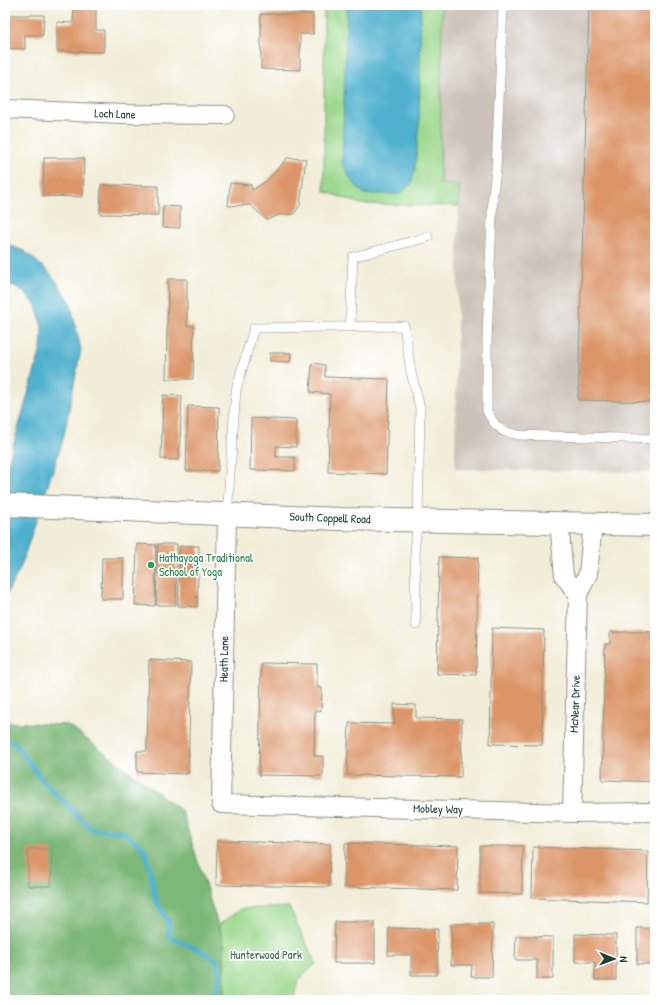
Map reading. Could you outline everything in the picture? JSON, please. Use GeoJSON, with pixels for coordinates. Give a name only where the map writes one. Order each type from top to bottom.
{"type":"FeatureCollection","features":[{"type":"Feature","properties":{"kind":"street","name":"Loch Lane"},"geometry":{"type":"LineString","coordinates":[[5,108],[124,114],[225,115]]}},
{"type":"Feature","properties":{"kind":"street","name":"South Coppell Road"},"geometry":{"type":"LineString","coordinates":[[5,505],[227,515],[655,525]]}},
{"type":"Feature","properties":{"kind":"street","name":"Heath Lane"},"geometry":{"type":"LineString","coordinates":[[221,804],[227,515]]}},
{"type":"Feature","properties":{"kind":"street"},"geometry":{"type":"LineString","coordinates":[[559,522],[564,576],[578,594]]}},
{"type":"Feature","properties":{"kind":"street","name":"McNear Drive"},"geometry":{"type":"LineString","coordinates":[[572,813],[578,594],[588,574],[593,523]]}},
{"type":"Feature","properties":{"kind":"street","name":"Mobley Way"},"geometry":{"type":"LineString","coordinates":[[221,804],[572,813],[655,812]]}},
{"type":"Feature","properties":{"kind":"lane"},"geometry":{"type":"LineString","coordinates":[[503,5],[496,170],[493,193],[486,339],[487,411],[494,423],[503,431],[518,435],[655,439]]}},
{"type":"Feature","properties":{"kind":"lane"},"geometry":{"type":"LineString","coordinates":[[350,327],[353,257],[428,237]]}},
{"type":"Feature","properties":{"kind":"lane"},"geometry":{"type":"LineString","coordinates":[[227,515],[236,390],[254,328],[404,326],[411,372],[420,408],[418,520],[415,543],[416,625]]}},
{"type":"Feature","properties":{"kind":"shaded area"},"geometry":{"type":"Polygon","coordinates":[[[442,5],[655,5],[655,472],[455,469],[459,185],[440,184],[442,5]]]}},
{"type":"Feature","properties":{"kind":"green space"},"geometry":{"type":"Polygon","coordinates":[[[324,5],[442,5],[440,184],[459,185],[459,206],[361,204],[324,191],[324,5]]]}},
{"type":"Feature","properties":{"kind":"green space"},"geometry":{"type":"Polygon","coordinates":[[[5,722],[68,725],[182,811],[224,944],[224,1000],[5,1000],[5,722]]]}},
{"type":"Feature","properties":{"kind":"green space","name":"Hunterwood Park"},"geometry":{"type":"Polygon","coordinates":[[[289,907],[316,964],[300,979],[296,988],[294,1000],[224,1000],[224,944],[219,925],[240,909],[289,907]]]}},
{"type":"Feature","properties":{"kind":"water"},"geometry":{"type":"Polygon","coordinates":[[[347,5],[421,5],[419,124],[415,170],[411,184],[400,194],[364,194],[351,180],[342,162],[347,5]]]}},
{"type":"Feature","properties":{"kind":"water"},"geometry":{"type":"Polygon","coordinates":[[[5,243],[26,252],[50,273],[70,301],[81,349],[63,440],[20,569],[5,597],[5,474],[41,349],[42,327],[36,305],[19,288],[5,283],[5,243]]]}},
{"type":"Feature","properties":{"kind":"building"},"geometry":{"type":"Polygon","coordinates":[[[74,5],[96,5],[96,30],[104,30],[104,52],[57,51],[57,22],[73,23],[74,5]]]}},
{"type":"Feature","properties":{"kind":"building"},"geometry":{"type":"Polygon","coordinates":[[[589,5],[655,5],[655,402],[578,400],[589,5]]]}},
{"type":"Feature","properties":{"kind":"building"},"geometry":{"type":"Polygon","coordinates":[[[261,14],[313,14],[313,34],[300,34],[300,70],[261,69],[261,14]]]}},
{"type":"Feature","properties":{"kind":"building"},"geometry":{"type":"Polygon","coordinates":[[[5,15],[44,15],[43,35],[25,35],[25,49],[5,48],[5,15]]]}},
{"type":"Feature","properties":{"kind":"building"},"geometry":{"type":"Polygon","coordinates":[[[44,158],[84,158],[83,197],[43,196],[44,158]]]}},
{"type":"Feature","properties":{"kind":"building"},"geometry":{"type":"Polygon","coordinates":[[[287,158],[306,159],[300,205],[294,214],[279,215],[267,220],[250,205],[228,206],[230,183],[251,185],[252,190],[268,180],[287,158]]]}},
{"type":"Feature","properties":{"kind":"building"},"geometry":{"type":"Polygon","coordinates":[[[101,185],[158,186],[158,215],[100,214],[101,185]]]}},
{"type":"Feature","properties":{"kind":"building"},"geometry":{"type":"Polygon","coordinates":[[[163,206],[180,207],[180,228],[162,227],[163,206]]]}},
{"type":"Feature","properties":{"kind":"building"},"geometry":{"type":"Polygon","coordinates":[[[168,279],[187,279],[187,326],[194,326],[193,379],[166,379],[168,279]]]}},
{"type":"Feature","properties":{"kind":"building"},"geometry":{"type":"Polygon","coordinates":[[[270,353],[291,353],[290,362],[270,361],[270,353]]]}},
{"type":"Feature","properties":{"kind":"building"},"geometry":{"type":"Polygon","coordinates":[[[312,363],[325,365],[325,377],[389,379],[386,474],[328,472],[330,394],[310,392],[312,363]]]}},
{"type":"Feature","properties":{"kind":"building"},"geometry":{"type":"Polygon","coordinates":[[[163,395],[182,396],[179,460],[161,459],[163,395]]]}},
{"type":"Feature","properties":{"kind":"building"},"geometry":{"type":"Polygon","coordinates":[[[188,406],[219,407],[218,471],[186,471],[188,406]]]}},
{"type":"Feature","properties":{"kind":"building"},"geometry":{"type":"Polygon","coordinates":[[[251,418],[296,420],[296,447],[276,446],[276,457],[295,457],[295,471],[250,470],[251,418]]]}},
{"type":"Feature","properties":{"kind":"building"},"geometry":{"type":"Polygon","coordinates":[[[137,544],[156,545],[155,606],[135,605],[137,544]]]}},
{"type":"Feature","properties":{"kind":"building"},"geometry":{"type":"Polygon","coordinates":[[[158,544],[177,544],[176,605],[156,605],[158,544]]]}},
{"type":"Feature","properties":{"kind":"building"},"geometry":{"type":"Polygon","coordinates":[[[180,546],[199,546],[197,607],[178,606],[180,546]]]}},
{"type":"Feature","properties":{"kind":"building"},"geometry":{"type":"Polygon","coordinates":[[[439,557],[478,558],[476,675],[437,674],[439,557]]]}},
{"type":"Feature","properties":{"kind":"building"},"geometry":{"type":"Polygon","coordinates":[[[102,558],[123,558],[123,599],[101,599],[102,558]]]}},
{"type":"Feature","properties":{"kind":"building"},"geometry":{"type":"Polygon","coordinates":[[[492,628],[544,630],[542,745],[490,744],[492,628]]]}},
{"type":"Feature","properties":{"kind":"building"},"geometry":{"type":"Polygon","coordinates":[[[610,632],[655,632],[655,782],[602,780],[605,644],[610,644],[610,632]]]}},
{"type":"Feature","properties":{"kind":"building"},"geometry":{"type":"Polygon","coordinates":[[[149,660],[191,662],[188,774],[137,772],[137,751],[147,751],[149,660]]]}},
{"type":"Feature","properties":{"kind":"building"},"geometry":{"type":"Polygon","coordinates":[[[261,663],[317,664],[317,687],[322,688],[321,711],[315,711],[314,756],[323,756],[323,776],[259,775],[261,663]]]}},
{"type":"Feature","properties":{"kind":"building"},"geometry":{"type":"Polygon","coordinates":[[[394,704],[416,705],[416,718],[462,719],[461,777],[347,775],[349,723],[394,724],[394,704]]]}},
{"type":"Feature","properties":{"kind":"building"},"geometry":{"type":"Polygon","coordinates":[[[217,841],[330,844],[329,887],[216,885],[217,841]]]}},
{"type":"Feature","properties":{"kind":"building"},"geometry":{"type":"Polygon","coordinates":[[[345,843],[458,846],[457,890],[344,887],[345,843]]]}},
{"type":"Feature","properties":{"kind":"building"},"geometry":{"type":"Polygon","coordinates":[[[480,846],[523,846],[522,894],[480,893],[480,846]]]}},
{"type":"Feature","properties":{"kind":"building"},"geometry":{"type":"Polygon","coordinates":[[[533,847],[648,851],[647,902],[532,898],[533,847]]]}},
{"type":"Feature","properties":{"kind":"building"},"geometry":{"type":"Polygon","coordinates":[[[28,849],[52,849],[51,886],[28,886],[28,849]]]}},
{"type":"Feature","properties":{"kind":"building"},"geometry":{"type":"Polygon","coordinates":[[[335,922],[375,922],[375,963],[334,963],[335,922]]]}},
{"type":"Feature","properties":{"kind":"building"},"geometry":{"type":"Polygon","coordinates":[[[452,924],[493,924],[492,977],[471,977],[472,965],[451,965],[452,924]]]}},
{"type":"Feature","properties":{"kind":"building"},"geometry":{"type":"Polygon","coordinates":[[[389,928],[438,929],[437,975],[411,975],[411,955],[388,955],[389,928]]]}},
{"type":"Feature","properties":{"kind":"building"},"geometry":{"type":"Polygon","coordinates":[[[637,928],[655,928],[655,964],[637,964],[637,928]]]}},
{"type":"Feature","properties":{"kind":"building"},"geometry":{"type":"Polygon","coordinates":[[[575,934],[616,935],[616,980],[595,980],[595,962],[575,962],[575,934]]]}},
{"type":"Feature","properties":{"kind":"building"},"geometry":{"type":"Polygon","coordinates":[[[516,936],[553,937],[553,979],[537,979],[537,960],[515,960],[516,936]]]}},
{"type":"Feature","properties":{"kind":"waterway"},"geometry":{"type":"LineString","coordinates":[[5,741],[14,742],[41,779],[91,829],[124,832],[146,851],[156,901],[168,921],[169,937],[200,950],[217,961],[220,975],[214,1000]]}},
{"type":"Feature","properties":{"kind":"place","name":"Hathayoga Traditional School of Yoga"},"geometry":{"type":"Point","coordinates":[151,565]}}]}
